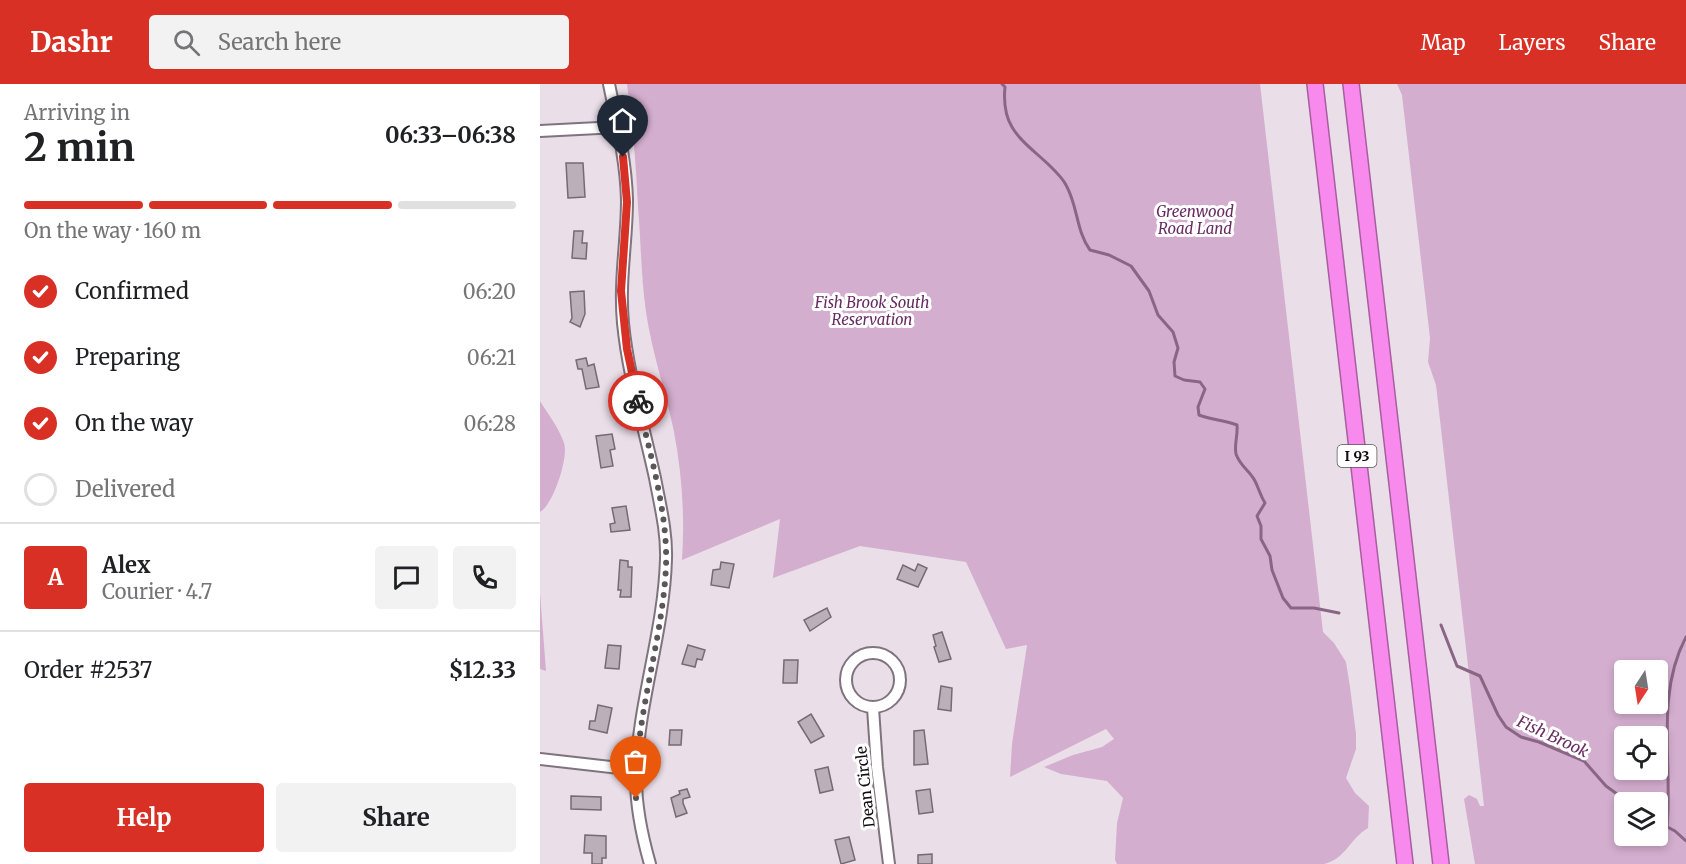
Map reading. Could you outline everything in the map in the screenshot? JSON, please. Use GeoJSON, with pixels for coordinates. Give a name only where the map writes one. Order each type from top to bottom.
{"type":"FeatureCollection","features":[{"type":"Feature","properties":{"kind":"highway","name":"I 93"},"geometry":{"type":"LineString","coordinates":[[1315,84],[1405,864]]}},
{"type":"Feature","properties":{"kind":"highway","name":"I 93"},"geometry":{"type":"LineString","coordinates":[[1351,84],[1441,864]]}},
{"type":"Feature","properties":{"kind":"street"},"geometry":{"type":"LineString","coordinates":[[609,84],[618,127],[627,202],[621,291],[623,324],[662,510],[666,556],[662,609],[650,671],[637,770],[638,810],[650,864]]}},
{"type":"Feature","properties":{"kind":"street"},"geometry":{"type":"LineString","coordinates":[[540,131],[618,127]]}},
{"type":"Feature","properties":{"kind":"street"},"geometry":{"type":"LineString","coordinates":[[877,653],[888,657],[896,665],[900,682],[894,698],[885,705],[873,708],[861,705],[851,696],[846,678],[849,666],[858,657],[877,653]]}},
{"type":"Feature","properties":{"kind":"street","name":"Dean Circle"},"geometry":{"type":"LineString","coordinates":[[873,708],[877,767],[889,864]]}},
{"type":"Feature","properties":{"kind":"street"},"geometry":{"type":"LineString","coordinates":[[540,759],[637,770]]}},
{"type":"Feature","properties":{"kind":"green space","name":"Fish Brook South Reservation"},"geometry":{"type":"Polygon","coordinates":[[[627,84],[1260,84],[1323,632],[1334,643],[1346,662],[1350,687],[1356,749],[1346,778],[1355,793],[1369,806],[1368,828],[1356,837],[1343,853],[1324,864],[1117,864],[1115,860],[1117,823],[1123,798],[1107,781],[1061,774],[1044,767],[1073,755],[1102,747],[1114,739],[1106,729],[1010,777],[1012,744],[1027,645],[1006,649],[966,562],[860,546],[773,578],[780,519],[682,560],[683,512],[679,464],[671,417],[646,312],[634,146],[627,84]]]}},
{"type":"Feature","properties":{"kind":"green space"},"geometry":{"type":"Polygon","coordinates":[[[1397,84],[1686,84],[1686,864],[1475,864],[1464,799],[1469,795],[1477,799],[1480,806],[1484,806],[1436,385],[1428,362],[1430,338],[1402,95],[1397,84]]]}},
{"type":"Feature","properties":{"kind":"green space"},"geometry":{"type":"Polygon","coordinates":[[[540,401],[559,432],[565,450],[555,491],[540,512],[540,401]]]}},
{"type":"Feature","properties":{"kind":"green space"},"geometry":{"type":"Polygon","coordinates":[[[540,593],[546,671],[540,669],[540,593]]]}},
{"type":"Feature","properties":{"kind":"building"},"geometry":{"type":"Polygon","coordinates":[[[566,163],[583,163],[585,197],[568,198],[566,163]]]}},
{"type":"Feature","properties":{"kind":"building"},"geometry":{"type":"Polygon","coordinates":[[[574,231],[583,231],[582,243],[587,243],[586,259],[572,258],[574,231]]]}},
{"type":"Feature","properties":{"kind":"building"},"geometry":{"type":"Polygon","coordinates":[[[584,291],[585,314],[580,327],[570,322],[572,318],[570,292],[584,291]]]}},
{"type":"Feature","properties":{"kind":"building"},"geometry":{"type":"Polygon","coordinates":[[[586,358],[588,366],[594,364],[599,387],[586,389],[582,369],[578,369],[576,360],[586,358]]]}},
{"type":"Feature","properties":{"kind":"building"},"geometry":{"type":"Polygon","coordinates":[[[612,434],[615,449],[610,450],[613,466],[601,468],[596,436],[612,434]]]}},
{"type":"Feature","properties":{"kind":"building"},"geometry":{"type":"Polygon","coordinates":[[[626,506],[630,530],[611,532],[610,524],[615,523],[612,508],[626,506]]]}},
{"type":"Feature","properties":{"kind":"building"},"geometry":{"type":"Polygon","coordinates":[[[620,560],[628,561],[628,567],[632,567],[631,597],[620,597],[621,590],[618,590],[620,560]]]}},
{"type":"Feature","properties":{"kind":"building"},"geometry":{"type":"Polygon","coordinates":[[[721,562],[734,564],[729,588],[711,585],[713,570],[720,569],[721,562]]]}},
{"type":"Feature","properties":{"kind":"building"},"geometry":{"type":"Polygon","coordinates":[[[918,564],[927,568],[918,587],[897,579],[903,565],[915,571],[918,564]]]}},
{"type":"Feature","properties":{"kind":"building"},"geometry":{"type":"Polygon","coordinates":[[[827,608],[831,617],[810,631],[804,620],[827,608]]]}},
{"type":"Feature","properties":{"kind":"building"},"geometry":{"type":"Polygon","coordinates":[[[942,632],[951,659],[939,662],[933,635],[942,632]]]}},
{"type":"Feature","properties":{"kind":"building"},"geometry":{"type":"Polygon","coordinates":[[[608,645],[621,646],[619,669],[605,668],[608,645]]]}},
{"type":"Feature","properties":{"kind":"building"},"geometry":{"type":"Polygon","coordinates":[[[688,645],[705,650],[702,660],[697,659],[695,667],[682,664],[688,645]]]}},
{"type":"Feature","properties":{"kind":"building"},"geometry":{"type":"Polygon","coordinates":[[[784,660],[798,660],[797,683],[783,683],[784,660]]]}},
{"type":"Feature","properties":{"kind":"building"},"geometry":{"type":"Polygon","coordinates":[[[941,686],[952,688],[951,711],[938,709],[941,686]]]}},
{"type":"Feature","properties":{"kind":"building"},"geometry":{"type":"Polygon","coordinates":[[[598,705],[612,708],[607,733],[589,729],[590,721],[595,721],[598,705]]]}},
{"type":"Feature","properties":{"kind":"building"},"geometry":{"type":"Polygon","coordinates":[[[811,714],[824,736],[811,743],[798,722],[811,714]]]}},
{"type":"Feature","properties":{"kind":"building"},"geometry":{"type":"Polygon","coordinates":[[[670,730],[682,730],[681,745],[669,745],[670,730]]]}},
{"type":"Feature","properties":{"kind":"building"},"geometry":{"type":"Polygon","coordinates":[[[924,730],[928,764],[914,765],[914,731],[924,730]]]}},
{"type":"Feature","properties":{"kind":"building"},"geometry":{"type":"Polygon","coordinates":[[[828,767],[833,790],[820,793],[815,770],[828,767]]]}},
{"type":"Feature","properties":{"kind":"building"},"geometry":{"type":"Polygon","coordinates":[[[687,789],[690,797],[683,799],[683,803],[687,813],[676,817],[671,798],[680,794],[679,791],[687,789]]]}},
{"type":"Feature","properties":{"kind":"building"},"geometry":{"type":"Polygon","coordinates":[[[930,789],[933,812],[919,814],[916,791],[930,789]]]}},
{"type":"Feature","properties":{"kind":"building"},"geometry":{"type":"Polygon","coordinates":[[[571,796],[601,797],[601,810],[571,809],[571,796]]]}},
{"type":"Feature","properties":{"kind":"building"},"geometry":{"type":"Polygon","coordinates":[[[585,835],[606,836],[606,858],[602,858],[602,864],[592,864],[592,853],[584,853],[585,835]]]}},
{"type":"Feature","properties":{"kind":"building"},"geometry":{"type":"Polygon","coordinates":[[[849,837],[855,860],[841,864],[835,840],[849,837]]]}},
{"type":"Feature","properties":{"kind":"building"},"geometry":{"type":"Polygon","coordinates":[[[932,854],[932,864],[918,864],[918,855],[932,854]]]}},
{"type":"Feature","properties":{"kind":"waterway","name":"Fish Brook"},"geometry":{"type":"LineString","coordinates":[[1002,84],[1005,87],[1006,113],[1010,123],[1021,139],[1064,182],[1073,201],[1085,243],[1090,250],[1109,255],[1131,266],[1149,291],[1158,315],[1173,332],[1178,348],[1174,362],[1175,376],[1200,382],[1205,389],[1198,407],[1199,415],[1237,425],[1236,454],[1253,477],[1265,503],[1257,516],[1261,526],[1261,539],[1270,556],[1272,570],[1283,598],[1291,608],[1314,608],[1339,613]]}},
{"type":"Feature","properties":{"kind":"waterway","name":"Fish Brook"},"geometry":{"type":"LineString","coordinates":[[1441,625],[1457,666],[1480,676],[1506,727],[1521,737],[1584,761],[1614,792]]}},
{"type":"Feature","properties":{"kind":"waterway"},"geometry":{"type":"LineString","coordinates":[[1668,792],[1668,706],[1671,682],[1686,637]]}},
{"type":"Feature","properties":{"kind":"waterway","name":"Fish Brook"},"geometry":{"type":"LineString","coordinates":[[1668,827],[1686,841]]}},
{"type":"Feature","properties":{"kind":"way so far"},"geometry":{"type":"LineString","coordinates":[[636,798],[636,777],[644,711],[664,598],[666,556],[662,510],[638,401]]}},
{"type":"Feature","properties":{"kind":"route"},"geometry":{"type":"LineString","coordinates":[[623,157],[627,202],[621,291],[623,324],[638,401]]}},
{"type":"Feature","properties":{"kind":"park label","name":"Greenwood Road Land"},"geometry":{"type":"Point","coordinates":[1195,220]}}]}
